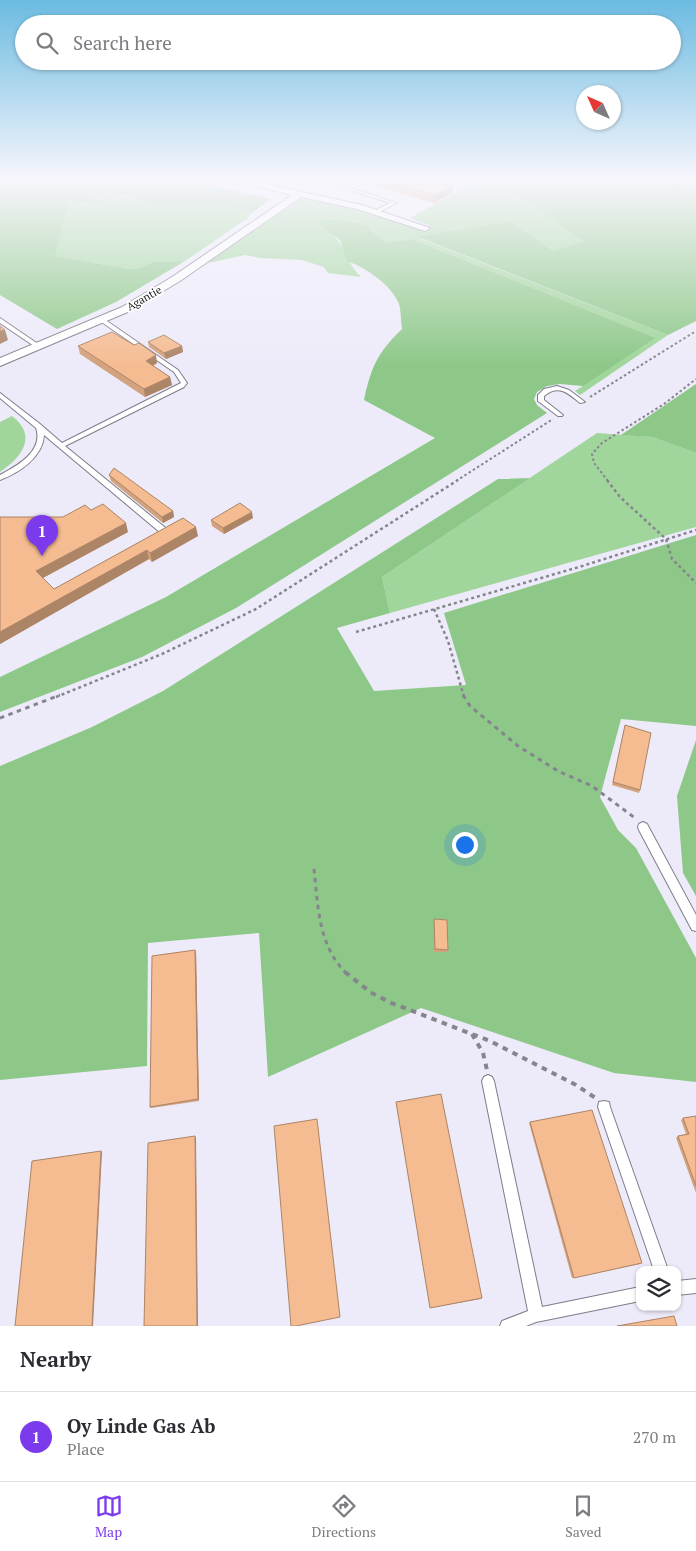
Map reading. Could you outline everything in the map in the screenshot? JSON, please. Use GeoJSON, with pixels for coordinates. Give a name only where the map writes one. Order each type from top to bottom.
{"type":"FeatureCollection","features":[{"type":"Feature","properties":{"kind":"street","name":"Agantie"},"geometry":{"type":"LineString","coordinates":[[0,362],[102,320],[152,294],[229,242]]}},
{"type":"Feature","properties":{"kind":"lane"},"geometry":{"type":"LineString","coordinates":[[0,320],[39,346]]}},
{"type":"Feature","properties":{"kind":"lane"},"geometry":{"type":"LineString","coordinates":[[62,445],[182,386],[184,382],[176,371],[102,320]]}},
{"type":"Feature","properties":{"kind":"lane"},"geometry":{"type":"LineString","coordinates":[[560,414],[541,401],[541,395],[546,390],[556,387],[564,388],[582,402]]}},
{"type":"Feature","properties":{"kind":"lane"},"geometry":{"type":"LineString","coordinates":[[0,395],[165,532]]}},
{"type":"Feature","properties":{"kind":"lane"},"geometry":{"type":"LineString","coordinates":[[0,478],[15,470],[33,455],[41,441],[41,434],[36,423]]}},
{"type":"Feature","properties":{"kind":"lane"},"geometry":{"type":"LineString","coordinates":[[643,827],[696,926]]}},
{"type":"Feature","properties":{"kind":"lane"},"geometry":{"type":"LineString","coordinates":[[488,1081],[536,1315]]}},
{"type":"Feature","properties":{"kind":"lane"},"geometry":{"type":"LineString","coordinates":[[604,1107],[660,1266]]}},
{"type":"Feature","properties":{"kind":"lane"},"geometry":{"type":"LineString","coordinates":[[681,1288],[696,1286]]}},
{"type":"Feature","properties":{"kind":"lane"},"geometry":{"type":"LineString","coordinates":[[507,1326],[536,1315],[636,1295]]}},
{"type":"Feature","properties":{"kind":"path"},"geometry":{"type":"LineString","coordinates":[[582,402],[696,331]]}},
{"type":"Feature","properties":{"kind":"path"},"geometry":{"type":"LineString","coordinates":[[696,379],[664,404],[602,443],[592,454],[594,464],[620,497],[666,539],[672,559],[696,583]]}},
{"type":"Feature","properties":{"kind":"path"},"geometry":{"type":"LineString","coordinates":[[0,718],[87,685],[222,628],[256,609],[560,414]]}},
{"type":"Feature","properties":{"kind":"path"},"geometry":{"type":"LineString","coordinates":[[356,632],[696,530]]}},
{"type":"Feature","properties":{"kind":"path"},"geometry":{"type":"LineString","coordinates":[[434,609],[448,641],[463,695],[470,706],[518,746],[558,771],[598,789],[625,808],[643,827]]}},
{"type":"Feature","properties":{"kind":"path"},"geometry":{"type":"LineString","coordinates":[[314,869],[324,938],[336,962],[370,991],[397,1006],[470,1032],[508,1050],[580,1087],[593,1095],[604,1107]]}},
{"type":"Feature","properties":{"kind":"path"},"geometry":{"type":"LineString","coordinates":[[470,1032],[483,1053],[488,1081]]}},
{"type":"Feature","properties":{"kind":"green space"},"geometry":{"type":"Polygon","coordinates":[[[0,242],[58,242],[55,256],[129,269],[141,268],[152,262],[185,261],[116,302],[57,329],[0,295],[0,242]]]}},
{"type":"Feature","properties":{"kind":"green space"},"geometry":{"type":"Polygon","coordinates":[[[57,242],[213,242],[185,261],[152,262],[141,268],[129,269],[54,256],[57,242]]]}},
{"type":"Feature","properties":{"kind":"green space"},"geometry":{"type":"Polygon","coordinates":[[[238,242],[339,242],[350,263],[361,277],[328,273],[324,267],[302,260],[260,258],[245,255],[208,263],[238,242]]]}},
{"type":"Feature","properties":{"kind":"green space"},"geometry":{"type":"Polygon","coordinates":[[[341,242],[418,242],[655,338],[583,386],[560,384],[547,386],[537,392],[534,399],[537,405],[547,413],[236,608],[142,657],[0,712],[0,677],[166,597],[435,438],[364,400],[373,369],[381,353],[402,329],[400,307],[384,283],[370,272],[347,261],[341,242]]]}},
{"type":"Feature","properties":{"kind":"green space"},"geometry":{"type":"Polygon","coordinates":[[[414,242],[429,242],[668,335],[580,395],[575,391],[583,386],[414,242]]]}},
{"type":"Feature","properties":{"kind":"green space"},"geometry":{"type":"Polygon","coordinates":[[[430,242],[540,242],[553,251],[581,242],[696,242],[696,321],[668,335],[430,242]]]}},
{"type":"Feature","properties":{"kind":"green space"},"geometry":{"type":"Polygon","coordinates":[[[540,242],[582,242],[553,251],[540,242]]]}},
{"type":"Feature","properties":{"kind":"green space"},"geometry":{"type":"Polygon","coordinates":[[[696,384],[696,453],[652,437],[621,435],[696,384]]]}},
{"type":"Feature","properties":{"kind":"green space"},"geometry":{"type":"Polygon","coordinates":[[[12,416],[24,431],[24,446],[15,460],[0,472],[0,422],[12,416]]]}},
{"type":"Feature","properties":{"kind":"green space"},"geometry":{"type":"Polygon","coordinates":[[[597,433],[652,437],[696,453],[696,527],[390,613],[382,577],[597,433]]]}},
{"type":"Feature","properties":{"kind":"green space"},"geometry":{"type":"Polygon","coordinates":[[[530,478],[382,577],[390,613],[337,628],[374,691],[466,685],[444,613],[696,535],[696,726],[621,719],[600,797],[618,830],[636,848],[696,958],[696,1082],[614,1073],[421,1008],[268,1077],[259,933],[148,943],[147,1066],[0,1080],[0,766],[92,727],[163,691],[498,479],[530,478]]]}},
{"type":"Feature","properties":{"kind":"green space"},"geometry":{"type":"Polygon","coordinates":[[[696,740],[696,896],[683,873],[677,796],[696,740]]]}},
{"type":"Feature","properties":{"kind":"building"},"geometry":{"type":"Polygon","coordinates":[[[112,332],[134,345],[139,343],[156,355],[146,361],[170,377],[144,389],[78,346],[112,332]]]}},
{"type":"Feature","properties":{"kind":"building"},"geometry":{"type":"Polygon","coordinates":[[[164,335],[182,346],[164,353],[148,342],[164,335]]]}},
{"type":"Feature","properties":{"kind":"building"},"geometry":{"type":"Polygon","coordinates":[[[114,468],[173,511],[162,517],[109,475],[114,468]]]}},
{"type":"Feature","properties":{"kind":"building"},"geometry":{"type":"Polygon","coordinates":[[[240,503],[252,512],[223,528],[211,520],[240,503]]]}},
{"type":"Feature","properties":{"kind":"building"},"geometry":{"type":"Polygon","coordinates":[[[103,504],[126,523],[36,571],[54,589],[183,518],[196,527],[150,553],[147,550],[0,632],[0,517],[63,517],[85,505],[91,510],[103,504]]]}},
{"type":"Feature","properties":{"kind":"building"},"geometry":{"type":"Polygon","coordinates":[[[625,725],[651,733],[640,790],[613,782],[625,725]]]}},
{"type":"Feature","properties":{"kind":"building"},"geometry":{"type":"Polygon","coordinates":[[[434,919],[447,920],[448,950],[435,949],[434,919]]]}},
{"type":"Feature","properties":{"kind":"building"},"geometry":{"type":"Polygon","coordinates":[[[195,950],[198,1099],[150,1107],[152,956],[195,950]]]}},
{"type":"Feature","properties":{"kind":"building"},"geometry":{"type":"Polygon","coordinates":[[[441,1094],[482,1298],[430,1308],[396,1102],[441,1094]]]}},
{"type":"Feature","properties":{"kind":"building"},"geometry":{"type":"Polygon","coordinates":[[[592,1110],[642,1263],[574,1278],[530,1122],[592,1110]]]}},
{"type":"Feature","properties":{"kind":"building"},"geometry":{"type":"Polygon","coordinates":[[[696,1116],[696,1186],[678,1136],[689,1134],[683,1118],[696,1116]]]}},
{"type":"Feature","properties":{"kind":"building"},"geometry":{"type":"Polygon","coordinates":[[[317,1119],[340,1317],[291,1326],[274,1126],[317,1119]]]}},
{"type":"Feature","properties":{"kind":"building"},"geometry":{"type":"Polygon","coordinates":[[[195,1136],[197,1326],[144,1326],[148,1143],[195,1136]]]}},
{"type":"Feature","properties":{"kind":"building"},"geometry":{"type":"Polygon","coordinates":[[[101,1151],[92,1326],[15,1326],[32,1161],[101,1151]]]}},
{"type":"Feature","properties":{"kind":"building"},"geometry":{"type":"Polygon","coordinates":[[[674,1316],[677,1326],[617,1326],[674,1316]]]}},
{"type":"Feature","properties":{"kind":"place","name":"Oy Linde Gas Ab"},"geometry":{"type":"Point","coordinates":[42,556]}}]}
